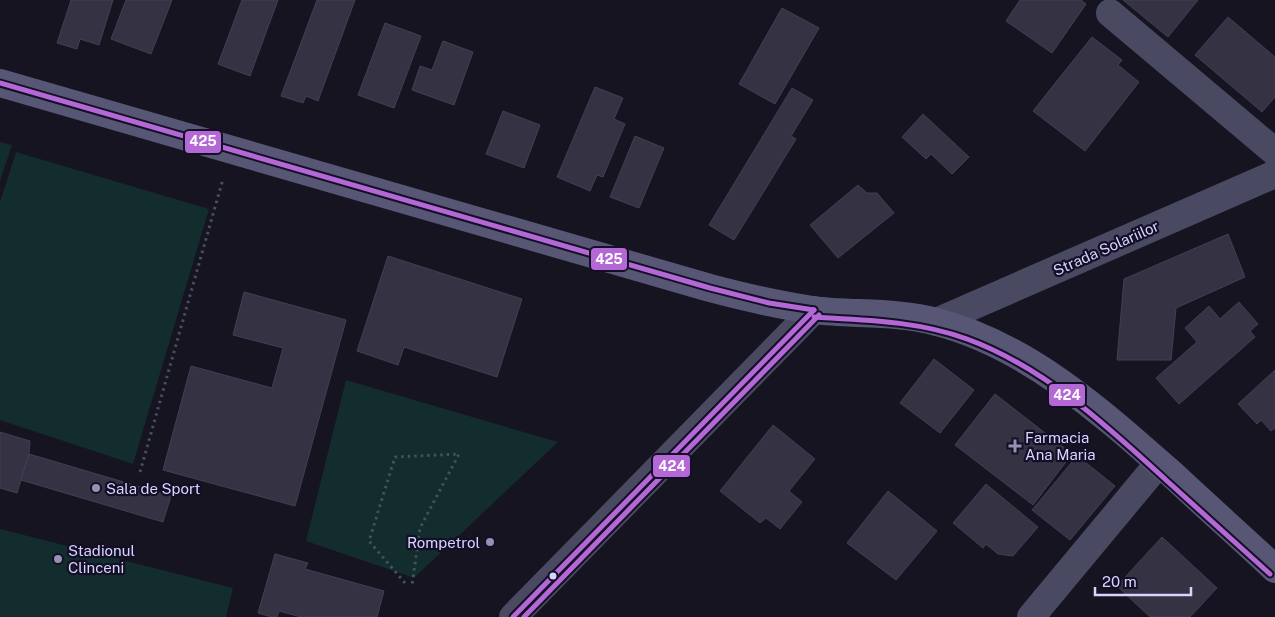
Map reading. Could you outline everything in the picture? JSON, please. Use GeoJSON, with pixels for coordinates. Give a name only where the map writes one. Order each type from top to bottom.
{"type":"FeatureCollection","features":[{"type":"Feature","properties":{"kind":"main road"},"geometry":{"type":"LineString","coordinates":[[0,82],[710,288],[769,303],[814,310],[901,315],[936,322],[970,333],[1026,360],[1082,400],[1159,463],[1275,569]]}},
{"type":"Feature","properties":{"kind":"street"},"geometry":{"type":"LineString","coordinates":[[1110,13],[1275,152]]}},
{"type":"Feature","properties":{"kind":"street","name":"Strada Solariilor"},"geometry":{"type":"LineString","coordinates":[[936,322],[1275,174]]}},
{"type":"Feature","properties":{"kind":"street"},"geometry":{"type":"LineString","coordinates":[[513,617],[814,310]]}},
{"type":"Feature","properties":{"kind":"street"},"geometry":{"type":"LineString","coordinates":[[1031,617],[1159,463]]}},
{"type":"Feature","properties":{"kind":"path"},"geometry":{"type":"LineString","coordinates":[[140,472],[232,150]]}},
{"type":"Feature","properties":{"kind":"path"},"geometry":{"type":"LineString","coordinates":[[405,583],[369,541],[395,457],[459,454],[420,528],[412,585]]}},
{"type":"Feature","properties":{"kind":"green space"},"geometry":{"type":"Polygon","coordinates":[[[0,142],[12,145],[0,181],[0,142]]]}},
{"type":"Feature","properties":{"kind":"green space"},"geometry":{"type":"Polygon","coordinates":[[[16,152],[209,209],[133,464],[0,420],[0,202],[16,152]]]}},
{"type":"Feature","properties":{"kind":"green space"},"geometry":{"type":"Polygon","coordinates":[[[346,380],[558,442],[414,578],[306,541],[346,380]]]}},
{"type":"Feature","properties":{"kind":"green space","name":"Stadionul Clinceni"},"geometry":{"type":"Polygon","coordinates":[[[0,529],[233,588],[226,617],[0,617],[0,529]]]}},
{"type":"Feature","properties":{"kind":"building"},"geometry":{"type":"Polygon","coordinates":[[[71,0],[113,0],[99,45],[80,39],[77,49],[57,43],[71,0]]]}},
{"type":"Feature","properties":{"kind":"building"},"geometry":{"type":"Polygon","coordinates":[[[126,0],[172,0],[151,54],[111,39],[126,0]]]}},
{"type":"Feature","properties":{"kind":"building"},"geometry":{"type":"Polygon","coordinates":[[[242,0],[278,0],[250,76],[218,64],[242,0]]]}},
{"type":"Feature","properties":{"kind":"building"},"geometry":{"type":"Polygon","coordinates":[[[317,0],[355,0],[318,101],[306,96],[303,103],[281,96],[317,0]]]}},
{"type":"Feature","properties":{"kind":"building"},"geometry":{"type":"Polygon","coordinates":[[[1020,0],[1081,0],[1086,4],[1052,53],[1006,21],[1020,0]]]}},
{"type":"Feature","properties":{"kind":"building"},"geometry":{"type":"Polygon","coordinates":[[[1123,0],[1198,0],[1168,37],[1123,0]]]}},
{"type":"Feature","properties":{"kind":"building"},"geometry":{"type":"Polygon","coordinates":[[[782,8],[819,28],[775,104],[739,84],[782,8]]]}},
{"type":"Feature","properties":{"kind":"building"},"geometry":{"type":"Polygon","coordinates":[[[1228,17],[1275,57],[1275,97],[1262,112],[1195,55],[1228,17]]]}},
{"type":"Feature","properties":{"kind":"building"},"geometry":{"type":"Polygon","coordinates":[[[385,23],[421,36],[394,108],[358,95],[385,23]]]}},
{"type":"Feature","properties":{"kind":"building"},"geometry":{"type":"Polygon","coordinates":[[[1092,37],[1122,60],[1118,65],[1139,82],[1085,151],[1033,111],[1092,37]]]}},
{"type":"Feature","properties":{"kind":"building"},"geometry":{"type":"Polygon","coordinates":[[[443,41],[473,52],[454,105],[412,90],[420,66],[432,70],[443,41]]]}},
{"type":"Feature","properties":{"kind":"building"},"geometry":{"type":"Polygon","coordinates":[[[595,87],[623,98],[614,119],[625,124],[603,177],[597,175],[590,191],[557,177],[595,87]]]}},
{"type":"Feature","properties":{"kind":"building"},"geometry":{"type":"Polygon","coordinates":[[[792,88],[813,100],[791,136],[796,139],[734,240],[709,225],[792,88]]]}},
{"type":"Feature","properties":{"kind":"building"},"geometry":{"type":"Polygon","coordinates":[[[503,111],[540,125],[524,168],[486,154],[503,111]]]}},
{"type":"Feature","properties":{"kind":"building"},"geometry":{"type":"Polygon","coordinates":[[[923,114],[969,157],[952,174],[931,154],[926,159],[902,137],[923,114]]]}},
{"type":"Feature","properties":{"kind":"building"},"geometry":{"type":"Polygon","coordinates":[[[635,136],[664,148],[639,208],[610,197],[635,136]]]}},
{"type":"Feature","properties":{"kind":"building"},"geometry":{"type":"Polygon","coordinates":[[[858,185],[867,193],[877,193],[894,213],[838,258],[810,225],[858,185]]]}},
{"type":"Feature","properties":{"kind":"building"},"geometry":{"type":"Polygon","coordinates":[[[1228,234],[1245,277],[1176,308],[1171,360],[1117,360],[1124,279],[1228,234]]]}},
{"type":"Feature","properties":{"kind":"building"},"geometry":{"type":"Polygon","coordinates":[[[388,256],[522,299],[497,377],[404,347],[398,365],[357,351],[388,256]]]}},
{"type":"Feature","properties":{"kind":"building"},"geometry":{"type":"Polygon","coordinates":[[[244,292],[346,320],[295,506],[163,470],[191,366],[272,388],[283,348],[233,335],[244,292]]]}},
{"type":"Feature","properties":{"kind":"building"},"geometry":{"type":"Polygon","coordinates":[[[1239,302],[1258,324],[1250,331],[1255,337],[1179,404],[1156,378],[1197,342],[1185,328],[1209,306],[1220,319],[1239,302]]]}},
{"type":"Feature","properties":{"kind":"building"},"geometry":{"type":"Polygon","coordinates":[[[934,359],[974,390],[940,433],[900,403],[934,359]]]}},
{"type":"Feature","properties":{"kind":"building"},"geometry":{"type":"Polygon","coordinates":[[[1275,370],[1275,428],[1271,431],[1261,420],[1257,424],[1238,404],[1275,370]]]}},
{"type":"Feature","properties":{"kind":"building"},"geometry":{"type":"Polygon","coordinates":[[[995,394],[1072,454],[1033,505],[955,445],[995,394]]]}},
{"type":"Feature","properties":{"kind":"building"},"geometry":{"type":"Polygon","coordinates":[[[773,425],[815,459],[789,491],[802,502],[780,529],[766,518],[760,523],[720,491],[773,425]]]}},
{"type":"Feature","properties":{"kind":"building"},"geometry":{"type":"Polygon","coordinates":[[[0,432],[30,441],[29,454],[17,493],[0,488],[0,432]]]}},
{"type":"Feature","properties":{"kind":"building"},"geometry":{"type":"Polygon","coordinates":[[[1082,450],[1090,456],[1085,462],[1115,486],[1070,540],[1032,510],[1082,450]]]}},
{"type":"Feature","properties":{"kind":"building","name":"Sala de Sport"},"geometry":{"type":"Polygon","coordinates":[[[29,454],[171,496],[163,522],[21,480],[29,454]]]}},
{"type":"Feature","properties":{"kind":"building"},"geometry":{"type":"Polygon","coordinates":[[[986,484],[1038,527],[1013,556],[998,554],[986,544],[983,548],[953,523],[986,484]]]}},
{"type":"Feature","properties":{"kind":"building"},"geometry":{"type":"Polygon","coordinates":[[[888,491],[937,531],[896,580],[847,543],[888,491]]]}},
{"type":"Feature","properties":{"kind":"building"},"geometry":{"type":"Polygon","coordinates":[[[1162,537],[1217,588],[1190,617],[1150,617],[1117,586],[1162,537]]]}},
{"type":"Feature","properties":{"kind":"building"},"geometry":{"type":"Polygon","coordinates":[[[275,554],[308,563],[305,569],[384,591],[377,617],[301,617],[279,611],[277,617],[272,617],[258,613],[275,554]]]}},
{"type":"Feature","properties":{"kind":"transit line","name":"425"},"geometry":{"type":"LineString","coordinates":[[0,83],[710,288],[769,303],[814,310]]}},
{"type":"Feature","properties":{"kind":"transit line","name":"425"},"geometry":{"type":"LineString","coordinates":[[513,617],[814,310]]}},
{"type":"Feature","properties":{"kind":"transit line","name":"424"},"geometry":{"type":"LineString","coordinates":[[524,617],[819,315]]}},
{"type":"Feature","properties":{"kind":"transit line","name":"424"},"geometry":{"type":"LineString","coordinates":[[814,317],[891,322],[930,328],[967,339],[1022,365],[1097,419],[1270,574]]}},
{"type":"Feature","properties":{"kind":"place","name":"Farmacia Ana Maria"},"geometry":{"type":"Point","coordinates":[1015,446]}},
{"type":"Feature","properties":{"kind":"place","name":"Sala de Sport"},"geometry":{"type":"Point","coordinates":[96,488]}},
{"type":"Feature","properties":{"kind":"place","name":"Rompetrol"},"geometry":{"type":"Point","coordinates":[490,542]}},
{"type":"Feature","properties":{"kind":"place","name":"Stadionul Clinceni"},"geometry":{"type":"Point","coordinates":[58,559]}}]}
